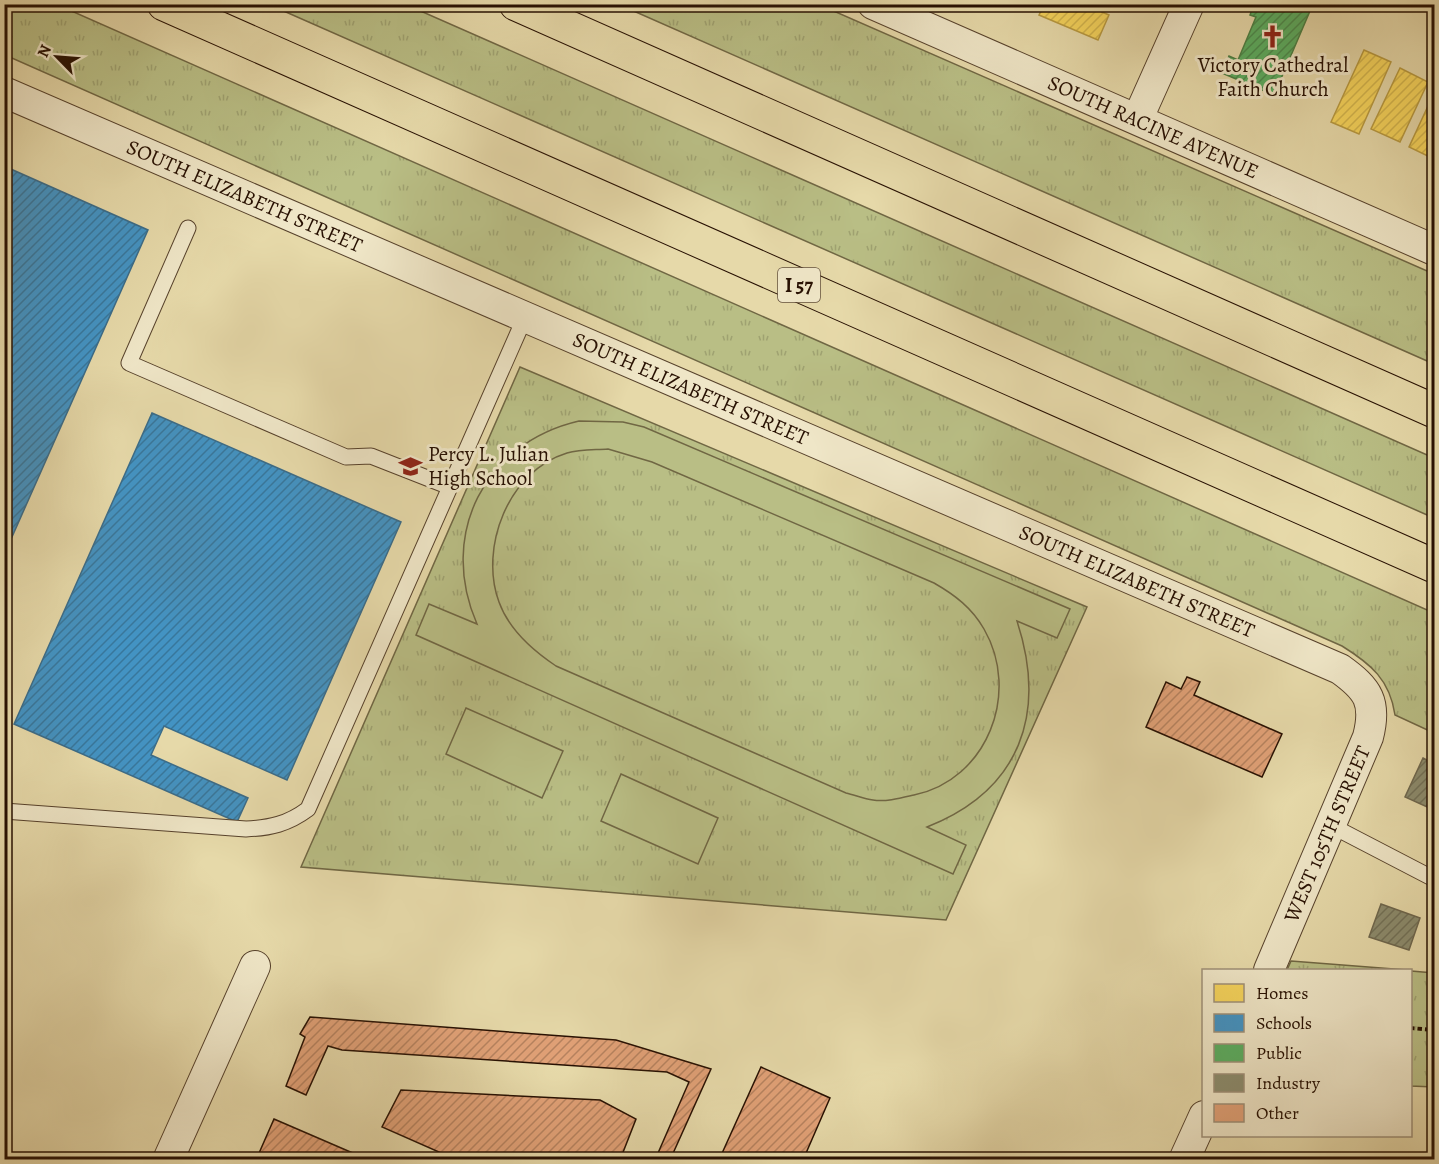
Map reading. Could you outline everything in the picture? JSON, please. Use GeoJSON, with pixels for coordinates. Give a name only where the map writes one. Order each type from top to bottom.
{"type":"FeatureCollection","features":[{"type":"Feature","properties":{"kind":"highway","name":"I 57"},"geometry":{"type":"LineString","coordinates":[[164,4],[1434,566]]}},
{"type":"Feature","properties":{"kind":"highway"},"geometry":{"type":"LineString","coordinates":[[516,4],[1434,411]]}},
{"type":"Feature","properties":{"kind":"street","name":"SOUTH RACINE AVENUE"},"geometry":{"type":"LineString","coordinates":[[873,4],[1138,118],[1434,250]]}},
{"type":"Feature","properties":{"kind":"street"},"geometry":{"type":"LineString","coordinates":[[1138,118],[1189,4]]}},
{"type":"Feature","properties":{"kind":"street","name":"SOUTH ELIZABETH STREET"},"geometry":{"type":"LineString","coordinates":[[4,92],[1340,669],[1359,682],[1368,696]]}},
{"type":"Feature","properties":{"kind":"street","name":"WEST 105TH STREET"},"geometry":{"type":"LineString","coordinates":[[1269,969],[1368,737],[1374,716],[1368,696]]}},
{"type":"Feature","properties":{"kind":"street"},"geometry":{"type":"LineString","coordinates":[[168,1160],[255,966]]}},
{"type":"Feature","properties":{"kind":"street"},"geometry":{"type":"LineString","coordinates":[[1189,1158],[1202,1119]]}},
{"type":"Feature","properties":{"kind":"lane"},"geometry":{"type":"LineString","coordinates":[[188,228],[129,363],[346,457],[371,456],[450,487]]}},
{"type":"Feature","properties":{"kind":"lane"},"geometry":{"type":"LineString","coordinates":[[4,811],[246,829],[270,828],[297,817],[308,809],[525,316]]}},
{"type":"Feature","properties":{"kind":"lane"},"geometry":{"type":"LineString","coordinates":[[1330,825],[1434,879]]}},
{"type":"Feature","properties":{"kind":"path"},"geometry":{"type":"LineString","coordinates":[[1412,1028],[1434,1030]]}},
{"type":"Feature","properties":{"kind":"green space"},"geometry":{"type":"Polygon","coordinates":[[[5,4],[58,5],[1434,613],[1434,733],[1395,715],[1389,692],[1378,674],[1362,659],[1342,646],[5,55],[5,4]]]}},
{"type":"Feature","properties":{"kind":"green space"},"geometry":{"type":"Polygon","coordinates":[[[270,5],[407,5],[1434,458],[1434,518],[270,5]]]}},
{"type":"Feature","properties":{"kind":"green space"},"geometry":{"type":"Polygon","coordinates":[[[620,5],[820,5],[1434,274],[1434,364],[620,5]]]}},
{"type":"Feature","properties":{"kind":"green space"},"geometry":{"type":"Polygon","coordinates":[[[520,367],[1087,607],[946,920],[301,867],[520,367]]]}},
{"type":"Feature","properties":{"kind":"green space"},"geometry":{"type":"Polygon","coordinates":[[[579,421],[623,422],[644,427],[1070,609],[1057,638],[1017,621],[1026,655],[1029,687],[1026,717],[1018,745],[1005,770],[985,792],[959,811],[927,827],[966,845],[953,874],[416,635],[429,604],[477,624],[466,591],[463,558],[467,526],[478,497],[495,471],[518,449],[546,432],[579,421]],[[608,449],[567,453],[546,462],[529,476],[514,494],[503,514],[496,536],[493,558],[494,581],[503,612],[522,638],[556,666],[846,793],[873,800],[899,798],[939,786],[961,772],[978,753],[990,730],[997,706],[999,680],[995,654],[984,629],[968,608],[934,583],[652,462],[608,449]]]}},
{"type":"Feature","properties":{"kind":"green space"},"geometry":{"type":"Polygon","coordinates":[[[466,708],[563,751],[542,798],[446,754],[466,708]]]}},
{"type":"Feature","properties":{"kind":"green space"},"geometry":{"type":"Polygon","coordinates":[[[621,774],[718,818],[698,864],[601,821],[621,774]]]}},
{"type":"Feature","properties":{"kind":"green space"},"geometry":{"type":"Polygon","coordinates":[[[1291,961],[1394,969],[1287,969],[1291,961]]]}},
{"type":"Feature","properties":{"kind":"green space"},"geometry":{"type":"Polygon","coordinates":[[[1412,971],[1434,973],[1434,1087],[1412,1086],[1412,971]]]}},
{"type":"Feature","properties":{"kind":"building: Homes"},"geometry":{"type":"Polygon","coordinates":[[[1044,4],[1094,4],[1104,8],[1102,12],[1109,15],[1098,40],[1039,15],[1044,4]]]}},
{"type":"Feature","properties":{"kind":"building: Homes"},"geometry":{"type":"Polygon","coordinates":[[[1364,50],[1391,62],[1359,134],[1331,122],[1364,50]]]}},
{"type":"Feature","properties":{"kind":"building: Homes"},"geometry":{"type":"Polygon","coordinates":[[[1400,68],[1428,82],[1400,142],[1371,129],[1400,68]]]}},
{"type":"Feature","properties":{"kind":"building: Homes"},"geometry":{"type":"Polygon","coordinates":[[[1434,93],[1434,159],[1409,147],[1434,93]]]}},
{"type":"Feature","properties":{"kind":"building: Schools"},"geometry":{"type":"Polygon","coordinates":[[[4,166],[148,230],[4,555],[4,166]]]}},
{"type":"Feature","properties":{"kind":"building: Schools"},"geometry":{"type":"Polygon","coordinates":[[[152,413],[401,522],[287,780],[164,726],[151,755],[248,798],[237,822],[14,724],[152,413]]]}},
{"type":"Feature","properties":{"kind":"building: Public","name":"Victory Cathedral Faith Church"},"geometry":{"type":"Polygon","coordinates":[[[1254,4],[1313,4],[1274,95],[1222,73],[1229,56],[1238,60],[1256,17],[1250,15],[1254,4]]]}},
{"type":"Feature","properties":{"kind":"building: Industry"},"geometry":{"type":"Polygon","coordinates":[[[1423,758],[1434,764],[1434,810],[1405,797],[1423,758]]]}},
{"type":"Feature","properties":{"kind":"building: Industry"},"geometry":{"type":"Polygon","coordinates":[[[1381,904],[1420,918],[1409,950],[1369,937],[1381,904]]]}},
{"type":"Feature","properties":{"kind":"building: Other"},"geometry":{"type":"Polygon","coordinates":[[[1187,677],[1200,682],[1194,695],[1282,734],[1262,777],[1146,727],[1166,682],[1181,689],[1187,677]]]}},
{"type":"Feature","properties":{"kind":"building: Other"},"geometry":{"type":"Polygon","coordinates":[[[310,1017],[616,1040],[711,1069],[670,1160],[655,1160],[689,1082],[667,1072],[342,1050],[328,1046],[306,1095],[286,1086],[305,1037],[300,1034],[310,1017]]]}},
{"type":"Feature","properties":{"kind":"building: Other"},"geometry":{"type":"Polygon","coordinates":[[[761,1067],[830,1098],[803,1160],[719,1160],[761,1067]]]}},
{"type":"Feature","properties":{"kind":"building: Other"},"geometry":{"type":"Polygon","coordinates":[[[401,1090],[600,1100],[636,1119],[620,1160],[457,1160],[382,1127],[401,1090]]]}},
{"type":"Feature","properties":{"kind":"building: Other"},"geometry":{"type":"Polygon","coordinates":[[[274,1119],[369,1160],[256,1160],[274,1119]]]}},
{"type":"Feature","properties":{"kind":"place","name":"Victory Cathedral Faith Church"},"geometry":{"type":"Point","coordinates":[1273,37]}},
{"type":"Feature","properties":{"kind":"place","name":"Percy L. Julian High School"},"geometry":{"type":"Point","coordinates":[410,466]}}]}
